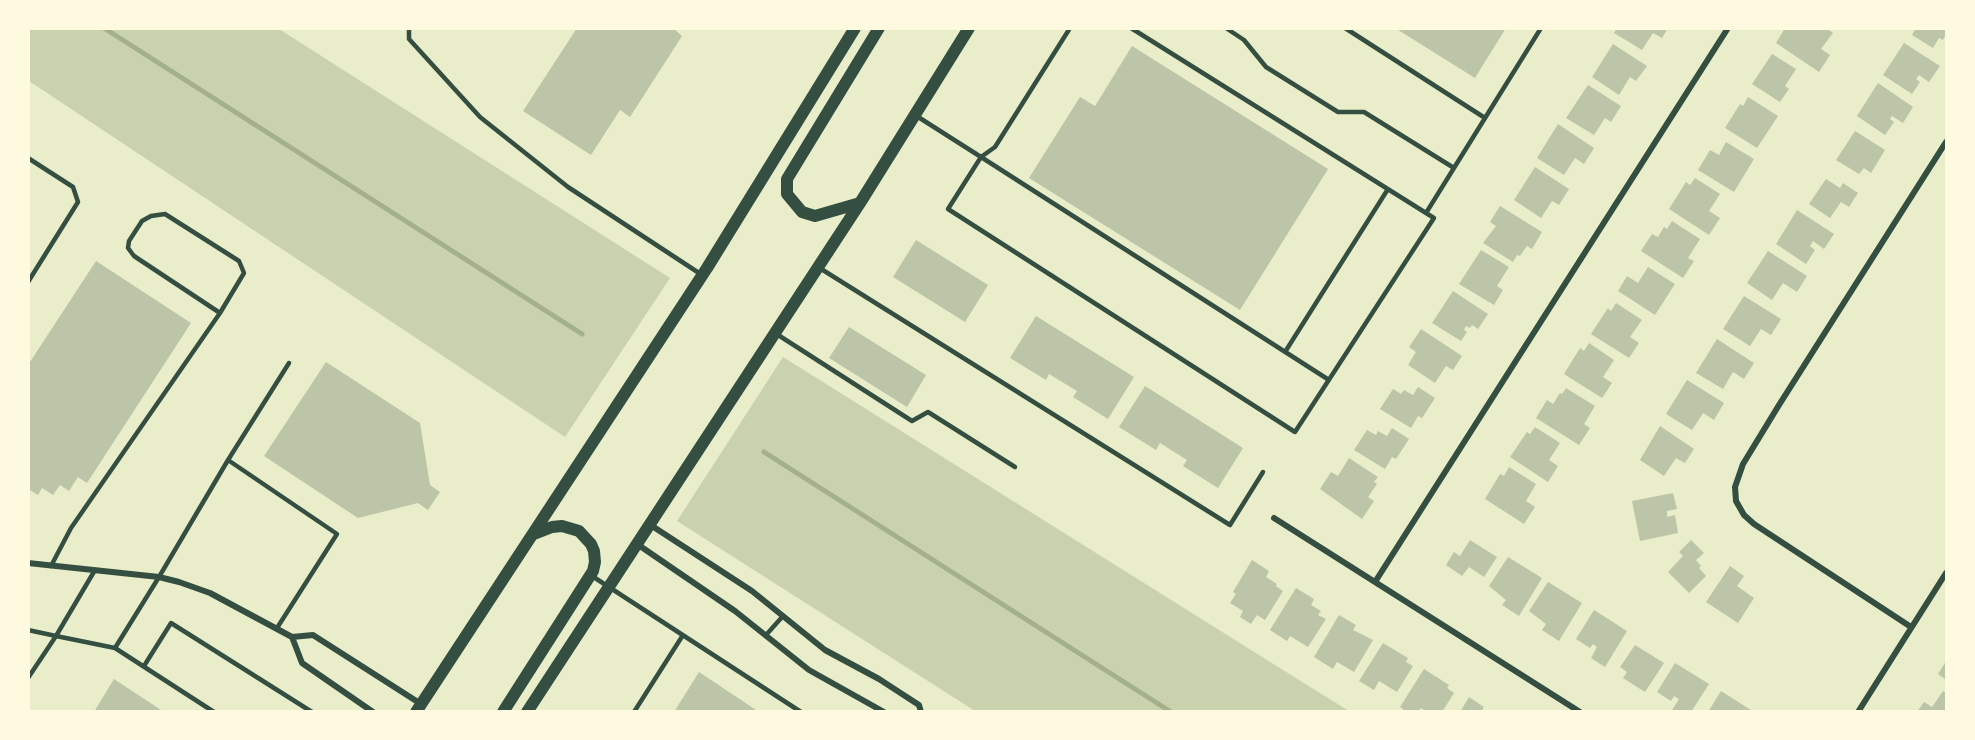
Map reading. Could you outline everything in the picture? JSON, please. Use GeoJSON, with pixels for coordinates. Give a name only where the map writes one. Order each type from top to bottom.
{"type":"FeatureCollection","features":[{"type":"Feature","properties":{"kind":"main road"},"geometry":{"type":"LineString","coordinates":[[418,708],[702,275],[855,28]]}},
{"type":"Feature","properties":{"kind":"main road"},"geometry":{"type":"LineString","coordinates":[[860,203],[815,216],[802,212],[786,194],[787,179],[879,28]]}},
{"type":"Feature","properties":{"kind":"main road"},"geometry":{"type":"LineString","coordinates":[[527,711],[860,203],[969,28]]}},
{"type":"Feature","properties":{"kind":"main road"},"geometry":{"type":"LineString","coordinates":[[503,711],[591,575],[595,562],[594,551],[586,537],[579,531],[562,526],[552,527],[533,535]]}},
{"type":"Feature","properties":{"kind":"street"},"geometry":{"type":"LineString","coordinates":[[1376,582],[1728,28]]}},
{"type":"Feature","properties":{"kind":"street"},"geometry":{"type":"LineString","coordinates":[[1911,627],[1754,524],[1736,501],[1735,487],[1743,464],[1947,142]]}},
{"type":"Feature","properties":{"kind":"street"},"geometry":{"type":"LineString","coordinates":[[1274,518],[1580,711]]}},
{"type":"Feature","properties":{"kind":"street"},"geometry":{"type":"LineString","coordinates":[[649,524],[752,591],[825,650],[879,679],[919,705],[921,711]]}},
{"type":"Feature","properties":{"kind":"street"},"geometry":{"type":"LineString","coordinates":[[636,543],[735,611],[809,670],[884,711]]}},
{"type":"Feature","properties":{"kind":"street"},"geometry":{"type":"LineString","coordinates":[[28,564],[159,577],[210,593],[292,637],[302,663],[373,711]]}},
{"type":"Feature","properties":{"kind":"street"},"geometry":{"type":"LineString","coordinates":[[1858,711],[1947,573]]}},
{"type":"Feature","properties":{"kind":"street"},"geometry":{"type":"LineString","coordinates":[[292,637],[314,635],[418,708]]}},
{"type":"Feature","properties":{"kind":"lane"},"geometry":{"type":"LineString","coordinates":[[409,28],[409,39],[480,117],[568,187],[702,275]]}},
{"type":"Feature","properties":{"kind":"lane"},"geometry":{"type":"LineString","coordinates":[[1070,28],[996,147],[981,157],[948,209],[1295,432],[1434,218],[1131,28]]}},
{"type":"Feature","properties":{"kind":"lane"},"geometry":{"type":"LineString","coordinates":[[1226,28],[1244,40],[1266,67],[1338,112],[1364,112],[1454,168]]}},
{"type":"Feature","properties":{"kind":"lane"},"geometry":{"type":"LineString","coordinates":[[1345,28],[1485,118]]}},
{"type":"Feature","properties":{"kind":"lane"},"geometry":{"type":"LineString","coordinates":[[1426,213],[1541,28]]}},
{"type":"Feature","properties":{"kind":"lane"},"geometry":{"type":"LineString","coordinates":[[915,115],[1329,380]]}},
{"type":"Feature","properties":{"kind":"lane"},"geometry":{"type":"LineString","coordinates":[[28,158],[73,187],[78,202],[28,282]]}},
{"type":"Feature","properties":{"kind":"lane"},"geometry":{"type":"LineString","coordinates":[[1285,352],[1388,189]]}},
{"type":"Feature","properties":{"kind":"lane"},"geometry":{"type":"LineString","coordinates":[[51,566],[70,528],[220,313],[244,273],[239,261],[165,214],[151,216],[142,221],[129,241],[128,248],[134,256],[220,313]]}},
{"type":"Feature","properties":{"kind":"lane"},"geometry":{"type":"LineString","coordinates":[[818,267],[1230,525],[1263,472]]}},
{"type":"Feature","properties":{"kind":"lane"},"geometry":{"type":"LineString","coordinates":[[775,333],[912,421],[928,412],[1015,467]]}},
{"type":"Feature","properties":{"kind":"lane"},"geometry":{"type":"LineString","coordinates":[[115,648],[228,460],[290,363]]}},
{"type":"Feature","properties":{"kind":"lane"},"geometry":{"type":"LineString","coordinates":[[228,460],[337,534],[278,628]]}},
{"type":"Feature","properties":{"kind":"lane"},"geometry":{"type":"LineString","coordinates":[[28,678],[56,636],[94,570]]}},
{"type":"Feature","properties":{"kind":"lane"},"geometry":{"type":"LineString","coordinates":[[591,575],[801,711]]}},
{"type":"Feature","properties":{"kind":"lane"},"geometry":{"type":"LineString","coordinates":[[766,635],[783,616]]}},
{"type":"Feature","properties":{"kind":"lane"},"geometry":{"type":"LineString","coordinates":[[144,666],[171,623],[312,711]]}},
{"type":"Feature","properties":{"kind":"lane"},"geometry":{"type":"LineString","coordinates":[[28,630],[115,648],[214,711]]}},
{"type":"Feature","properties":{"kind":"lane"},"geometry":{"type":"LineString","coordinates":[[634,711],[683,635]]}},
{"type":"Feature","properties":{"kind":"green space"},"geometry":{"type":"Polygon","coordinates":[[[28,29],[279,29],[670,278],[565,437],[29,81],[28,29]]]}},
{"type":"Feature","properties":{"kind":"green space"},"geometry":{"type":"Polygon","coordinates":[[[783,357],[1349,711],[975,711],[677,521],[783,357]]]}},
{"type":"Feature","properties":{"kind":"building"},"geometry":{"type":"Polygon","coordinates":[[[577,28],[673,28],[682,36],[630,117],[620,110],[591,155],[523,111],[577,28]]]}},
{"type":"Feature","properties":{"kind":"building"},"geometry":{"type":"Polygon","coordinates":[[[1395,28],[1506,28],[1475,78],[1395,28]]]}},
{"type":"Feature","properties":{"kind":"building"},"geometry":{"type":"Polygon","coordinates":[[[1617,28],[1668,28],[1662,38],[1653,33],[1642,50],[1614,33],[1617,28]]]}},
{"type":"Feature","properties":{"kind":"building"},"geometry":{"type":"Polygon","coordinates":[[[1785,28],[1826,28],[1833,33],[1821,49],[1830,55],[1819,72],[1776,43],[1785,28]]]}},
{"type":"Feature","properties":{"kind":"building"},"geometry":{"type":"Polygon","coordinates":[[[1916,28],[1946,28],[1946,34],[1943,40],[1939,38],[1933,48],[1912,35],[1916,28]]]}},
{"type":"Feature","properties":{"kind":"building"},"geometry":{"type":"Polygon","coordinates":[[[1904,43],[1940,66],[1929,82],[1919,75],[1916,79],[1920,82],[1912,94],[1883,75],[1904,43]]]}},
{"type":"Feature","properties":{"kind":"building"},"geometry":{"type":"Polygon","coordinates":[[[1613,44],[1647,66],[1636,81],[1630,77],[1619,95],[1592,77],[1613,44]]]}},
{"type":"Feature","properties":{"kind":"building"},"geometry":{"type":"Polygon","coordinates":[[[1132,46],[1328,169],[1240,310],[1029,178],[1080,97],[1095,106],[1132,46]]]}},
{"type":"Feature","properties":{"kind":"building"},"geometry":{"type":"Polygon","coordinates":[[[1772,54],[1796,69],[1785,86],[1789,89],[1780,102],[1752,84],[1772,54]]]}},
{"type":"Feature","properties":{"kind":"building"},"geometry":{"type":"Polygon","coordinates":[[[1878,83],[1913,107],[1903,123],[1892,116],[1890,119],[1894,122],[1885,135],[1857,116],[1878,83]]]}},
{"type":"Feature","properties":{"kind":"building"},"geometry":{"type":"Polygon","coordinates":[[[1588,85],[1621,106],[1611,122],[1605,118],[1594,135],[1566,118],[1588,85]]]}},
{"type":"Feature","properties":{"kind":"building"},"geometry":{"type":"Polygon","coordinates":[[[1748,97],[1778,116],[1757,148],[1725,128],[1740,104],[1743,106],[1748,97]]]}},
{"type":"Feature","properties":{"kind":"building"},"geometry":{"type":"Polygon","coordinates":[[[1558,124],[1594,148],[1584,164],[1575,158],[1564,175],[1537,158],[1558,124]]]}},
{"type":"Feature","properties":{"kind":"building"},"geometry":{"type":"Polygon","coordinates":[[[1855,131],[1885,150],[1871,173],[1864,168],[1859,174],[1836,160],[1855,131]]]}},
{"type":"Feature","properties":{"kind":"building"},"geometry":{"type":"Polygon","coordinates":[[[1726,142],[1754,159],[1734,192],[1698,170],[1710,150],[1719,155],[1726,142]]]}},
{"type":"Feature","properties":{"kind":"building"},"geometry":{"type":"Polygon","coordinates":[[[1535,167],[1569,189],[1559,205],[1552,201],[1541,218],[1514,200],[1535,167]]]}},
{"type":"Feature","properties":{"kind":"building"},"geometry":{"type":"Polygon","coordinates":[[[1695,178],[1720,194],[1709,211],[1720,218],[1709,235],[1669,209],[1686,182],[1690,185],[1695,178]]]}},
{"type":"Feature","properties":{"kind":"building"},"geometry":{"type":"Polygon","coordinates":[[[1826,179],[1840,188],[1843,183],[1858,193],[1849,207],[1841,202],[1830,218],[1809,204],[1826,179]]]}},
{"type":"Feature","properties":{"kind":"building"},"geometry":{"type":"Polygon","coordinates":[[[1500,206],[1542,232],[1532,249],[1527,246],[1513,262],[1483,243],[1496,226],[1490,222],[1500,206]]]}},
{"type":"Feature","properties":{"kind":"building"},"geometry":{"type":"Polygon","coordinates":[[[1797,210],[1834,234],[1824,249],[1813,241],[1810,246],[1815,250],[1806,264],[1776,244],[1797,210]]]}},
{"type":"Feature","properties":{"kind":"building"},"geometry":{"type":"Polygon","coordinates":[[[1672,221],[1700,239],[1688,258],[1694,261],[1683,278],[1641,251],[1652,234],[1658,237],[1664,227],[1667,229],[1672,221]]]}},
{"type":"Feature","properties":{"kind":"building"},"geometry":{"type":"Polygon","coordinates":[[[916,240],[988,285],[965,322],[893,277],[916,240]]]}},
{"type":"Feature","properties":{"kind":"building"},"geometry":{"type":"Polygon","coordinates":[[[1481,250],[1509,267],[1497,286],[1503,290],[1494,305],[1459,284],[1481,250]]]}},
{"type":"Feature","properties":{"kind":"building"},"geometry":{"type":"Polygon","coordinates":[[[1768,251],[1807,276],[1797,292],[1783,283],[1772,300],[1747,283],[1768,251]]]}},
{"type":"Feature","properties":{"kind":"building"},"geometry":{"type":"Polygon","coordinates":[[[96,261],[191,323],[87,483],[78,477],[69,491],[60,485],[53,495],[42,488],[38,495],[28,489],[28,365],[96,261]]]}},
{"type":"Feature","properties":{"kind":"building"},"geometry":{"type":"Polygon","coordinates":[[[1648,267],[1675,284],[1655,315],[1618,291],[1627,276],[1638,283],[1648,267]]]}},
{"type":"Feature","properties":{"kind":"building"},"geometry":{"type":"Polygon","coordinates":[[[1453,291],[1488,314],[1478,329],[1472,325],[1470,328],[1466,326],[1464,330],[1467,332],[1461,341],[1432,323],[1453,291]]]}},
{"type":"Feature","properties":{"kind":"building"},"geometry":{"type":"Polygon","coordinates":[[[1744,296],[1781,319],[1771,335],[1761,329],[1750,346],[1723,329],[1744,296]]]}},
{"type":"Feature","properties":{"kind":"building"},"geometry":{"type":"Polygon","coordinates":[[[1616,303],[1642,320],[1630,337],[1639,343],[1629,358],[1591,334],[1608,308],[1611,311],[1616,303]]]}},
{"type":"Feature","properties":{"kind":"building"},"geometry":{"type":"Polygon","coordinates":[[[1036,316],[1134,377],[1108,419],[1073,397],[1077,391],[1049,374],[1046,380],[1010,358],[1036,316]]]}},
{"type":"Feature","properties":{"kind":"building"},"geometry":{"type":"Polygon","coordinates":[[[849,327],[926,375],[907,407],[829,358],[849,327]]]}},
{"type":"Feature","properties":{"kind":"building"},"geometry":{"type":"Polygon","coordinates":[[[1421,329],[1462,356],[1453,370],[1446,366],[1435,383],[1408,365],[1416,352],[1409,347],[1421,329]]]}},
{"type":"Feature","properties":{"kind":"building"},"geometry":{"type":"Polygon","coordinates":[[[1717,339],[1754,363],[1744,379],[1733,372],[1723,389],[1696,373],[1717,339]]]}},
{"type":"Feature","properties":{"kind":"building"},"geometry":{"type":"Polygon","coordinates":[[[1589,343],[1614,360],[1603,377],[1612,383],[1602,398],[1564,374],[1580,348],[1584,351],[1589,343]]]}},
{"type":"Feature","properties":{"kind":"building"},"geometry":{"type":"Polygon","coordinates":[[[326,362],[420,423],[430,485],[440,492],[428,510],[418,503],[358,518],[264,456],[326,362]]]}},
{"type":"Feature","properties":{"kind":"building"},"geometry":{"type":"Polygon","coordinates":[[[1687,380],[1724,403],[1714,420],[1703,413],[1692,430],[1666,414],[1687,380]]]}},
{"type":"Feature","properties":{"kind":"building"},"geometry":{"type":"Polygon","coordinates":[[[1145,386],[1243,448],[1218,488],[1183,466],[1187,460],[1160,443],[1156,450],[1119,427],[1145,386]]]}},
{"type":"Feature","properties":{"kind":"building"},"geometry":{"type":"Polygon","coordinates":[[[1418,387],[1435,398],[1422,418],[1418,416],[1411,428],[1380,409],[1393,389],[1401,394],[1404,390],[1413,395],[1418,387]]]}},
{"type":"Feature","properties":{"kind":"building"},"geometry":{"type":"Polygon","coordinates":[[[1566,388],[1595,406],[1584,424],[1590,428],[1579,445],[1536,418],[1547,400],[1553,404],[1566,388]]]}},
{"type":"Feature","properties":{"kind":"building"},"geometry":{"type":"Polygon","coordinates":[[[1660,426],[1694,449],[1685,463],[1676,458],[1664,476],[1640,460],[1660,426]]]}},
{"type":"Feature","properties":{"kind":"building"},"geometry":{"type":"Polygon","coordinates":[[[1535,427],[1560,443],[1549,460],[1558,466],[1548,482],[1510,457],[1527,432],[1530,434],[1535,427]]]}},
{"type":"Feature","properties":{"kind":"building"},"geometry":{"type":"Polygon","coordinates":[[[1392,428],[1409,439],[1396,459],[1392,457],[1385,469],[1354,450],[1367,430],[1376,435],[1378,431],[1387,436],[1392,428]]]}},
{"type":"Feature","properties":{"kind":"building"},"geometry":{"type":"Polygon","coordinates":[[[1349,458],[1378,477],[1374,482],[1377,484],[1368,497],[1374,501],[1362,519],[1320,489],[1331,472],[1338,476],[1349,458]]]}},
{"type":"Feature","properties":{"kind":"building"},"geometry":{"type":"Polygon","coordinates":[[[1509,467],[1536,484],[1526,501],[1535,507],[1524,524],[1485,499],[1500,474],[1504,476],[1509,467]]]}},
{"type":"Feature","properties":{"kind":"building"},"geometry":{"type":"Polygon","coordinates":[[[1673,493],[1677,509],[1667,511],[1667,517],[1675,515],[1678,533],[1640,541],[1632,501],[1673,493]]]}},
{"type":"Feature","properties":{"kind":"building"},"geometry":{"type":"Polygon","coordinates":[[[1470,540],[1497,557],[1484,577],[1469,567],[1462,576],[1446,565],[1454,552],[1460,556],[1470,540]]]}},
{"type":"Feature","properties":{"kind":"building"},"geometry":{"type":"Polygon","coordinates":[[[1691,540],[1704,553],[1696,560],[1706,576],[1689,593],[1668,572],[1683,556],[1679,552],[1691,540]]]}},
{"type":"Feature","properties":{"kind":"building"},"geometry":{"type":"Polygon","coordinates":[[[1508,557],[1542,578],[1519,616],[1502,605],[1506,600],[1489,586],[1508,557]]]}},
{"type":"Feature","properties":{"kind":"building"},"geometry":{"type":"Polygon","coordinates":[[[1252,560],[1269,571],[1266,577],[1283,591],[1265,620],[1257,615],[1251,624],[1240,617],[1243,611],[1230,603],[1236,594],[1233,592],[1252,560]]]}},
{"type":"Feature","properties":{"kind":"building"},"geometry":{"type":"Polygon","coordinates":[[[1730,566],[1744,576],[1737,586],[1754,598],[1738,623],[1706,602],[1730,566]]]}},
{"type":"Feature","properties":{"kind":"building"},"geometry":{"type":"Polygon","coordinates":[[[1548,582],[1582,603],[1559,641],[1542,630],[1546,624],[1529,611],[1548,582]]]}},
{"type":"Feature","properties":{"kind":"building"},"geometry":{"type":"Polygon","coordinates":[[[1296,588],[1314,599],[1311,605],[1321,611],[1318,615],[1326,619],[1308,647],[1290,636],[1287,641],[1270,630],[1296,588]]]}},
{"type":"Feature","properties":{"kind":"building"},"geometry":{"type":"Polygon","coordinates":[[[1594,610],[1627,631],[1605,667],[1591,658],[1597,647],[1593,644],[1590,648],[1576,639],[1594,610]]]}},
{"type":"Feature","properties":{"kind":"building"},"geometry":{"type":"Polygon","coordinates":[[[1339,615],[1356,625],[1353,630],[1373,640],[1354,672],[1337,662],[1333,669],[1314,657],[1339,615]]]}},
{"type":"Feature","properties":{"kind":"building"},"geometry":{"type":"Polygon","coordinates":[[[1383,643],[1408,658],[1406,662],[1413,666],[1397,692],[1379,681],[1374,690],[1359,681],[1383,643]]]}},
{"type":"Feature","properties":{"kind":"building"},"geometry":{"type":"Polygon","coordinates":[[[1635,645],[1664,663],[1645,692],[1623,678],[1627,672],[1620,667],[1635,645]]]}},
{"type":"Feature","properties":{"kind":"building"},"geometry":{"type":"Polygon","coordinates":[[[1946,661],[1946,680],[1938,674],[1946,661]]]}},
{"type":"Feature","properties":{"kind":"building"},"geometry":{"type":"Polygon","coordinates":[[[1675,663],[1709,684],[1691,712],[1674,712],[1672,710],[1679,699],[1674,696],[1671,701],[1657,692],[1675,663]]]}},
{"type":"Feature","properties":{"kind":"building"},"geometry":{"type":"Polygon","coordinates":[[[1424,669],[1449,685],[1447,688],[1454,693],[1442,712],[1427,712],[1421,708],[1418,712],[1407,712],[1400,707],[1424,669]]]}},
{"type":"Feature","properties":{"kind":"building"},"geometry":{"type":"Polygon","coordinates":[[[699,672],[759,712],[674,712],[699,672]]]}},
{"type":"Feature","properties":{"kind":"building"},"geometry":{"type":"Polygon","coordinates":[[[114,679],[164,712],[94,712],[114,679]]]}},
{"type":"Feature","properties":{"kind":"building"},"geometry":{"type":"Polygon","coordinates":[[[1721,691],[1754,712],[1708,712],[1721,691]]]}},
{"type":"Feature","properties":{"kind":"building"},"geometry":{"type":"Polygon","coordinates":[[[1943,691],[1946,693],[1946,712],[1917,712],[1924,702],[1932,707],[1943,691]]]}},
{"type":"Feature","properties":{"kind":"building"},"geometry":{"type":"Polygon","coordinates":[[[1469,697],[1484,707],[1481,712],[1460,712],[1469,697]]]}},
{"type":"Feature","properties":{"kind":"waterway"},"geometry":{"type":"LineString","coordinates":[[104,28],[582,334]]}},
{"type":"Feature","properties":{"kind":"waterway"},"geometry":{"type":"LineString","coordinates":[[764,452],[1171,712]]}}]}
